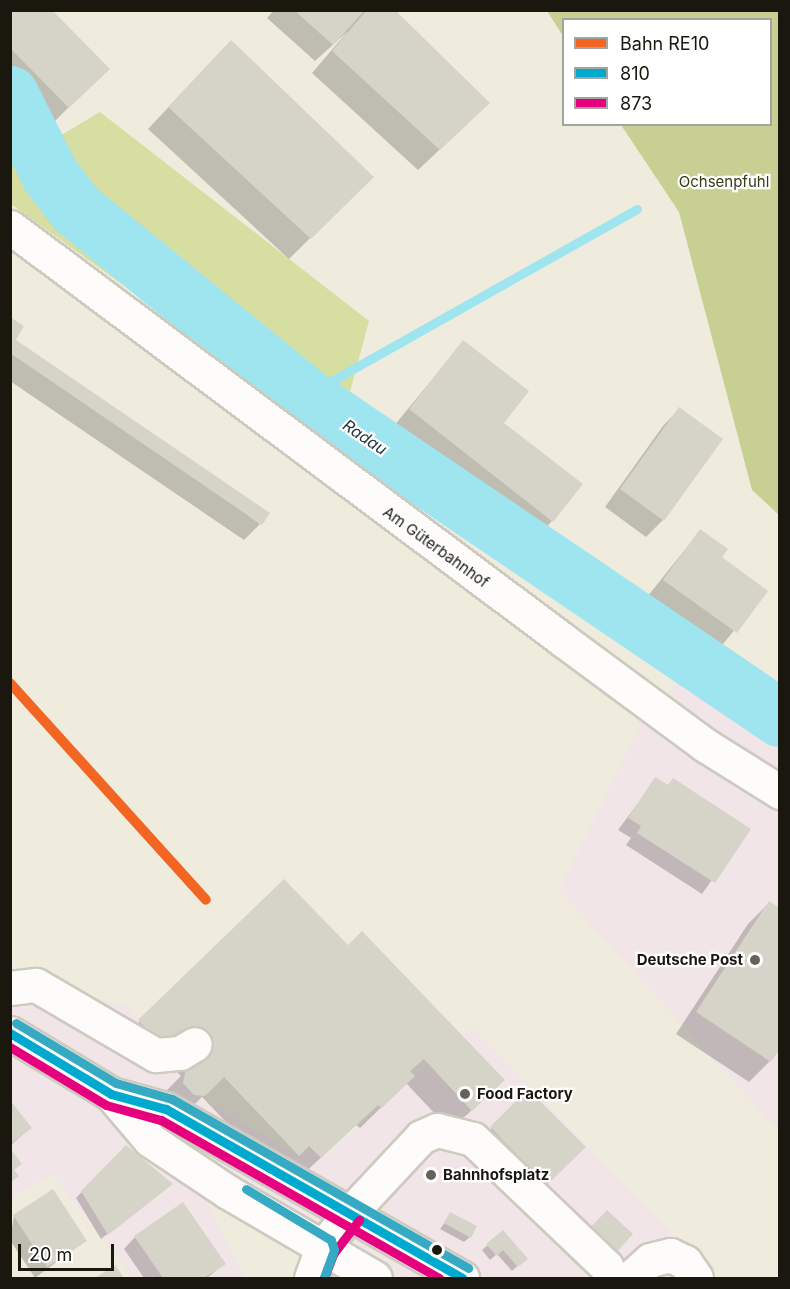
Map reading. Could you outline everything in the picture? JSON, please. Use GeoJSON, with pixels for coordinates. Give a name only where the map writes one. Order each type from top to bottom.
{"type":"FeatureCollection","features":[{"type":"Feature","properties":{"kind":"street","name":"Am Güterbahnhof"},"geometry":{"type":"LineString","coordinates":[[10,227],[687,731],[780,792]]}},
{"type":"Feature","properties":{"kind":"street"},"geometry":{"type":"LineString","coordinates":[[10,988],[36,985],[156,1055],[180,1053],[195,1044]]}},
{"type":"Feature","properties":{"kind":"street"},"geometry":{"type":"LineString","coordinates":[[10,1033],[111,1094],[166,1110],[204,1134],[462,1278]]}},
{"type":"Feature","properties":{"kind":"street"},"geometry":{"type":"LineString","coordinates":[[111,1094],[150,1140],[228,1191],[375,1278]]}},
{"type":"Feature","properties":{"kind":"street"},"geometry":{"type":"LineString","coordinates":[[310,1278],[322,1248],[350,1214],[421,1137],[437,1130],[458,1133],[472,1139],[606,1266],[611,1278]]}},
{"type":"Feature","properties":{"kind":"street"},"geometry":{"type":"LineString","coordinates":[[630,1278],[650,1260],[670,1255],[686,1262],[696,1278]]}},
{"type":"Feature","properties":{"kind":"shaded area"},"geometry":{"type":"Polygon","coordinates":[[[681,678],[779,747],[779,1131],[559,890],[642,722],[681,678]]]}},
{"type":"Feature","properties":{"kind":"shaded area"},"geometry":{"type":"Polygon","coordinates":[[[11,968],[119,1006],[125,1002],[186,1069],[183,1083],[194,1095],[299,1155],[309,1146],[321,1158],[472,1027],[716,1278],[344,1278],[205,1199],[246,1278],[132,1278],[52,1174],[11,1197],[11,968]]]}},
{"type":"Feature","properties":{"kind":"green space","name":"Ochsenpfuhl"},"geometry":{"type":"Polygon","coordinates":[[[547,11],[779,11],[779,515],[752,490],[679,212],[622,126],[772,126],[772,18],[562,18],[562,34],[547,11]]]}},
{"type":"Feature","properties":{"kind":"green space"},"geometry":{"type":"Polygon","coordinates":[[[100,112],[369,321],[337,440],[11,204],[11,165],[100,112]]]}},
{"type":"Feature","properties":{"kind":"building"},"geometry":{"type":"Polygon","coordinates":[[[10,10],[52,10],[110,69],[69,108],[10,48],[10,10]]]}},
{"type":"Feature","properties":{"kind":"building"},"geometry":{"type":"Polygon","coordinates":[[[294,10],[365,10],[333,45],[294,10]]]}},
{"type":"Feature","properties":{"kind":"building"},"geometry":{"type":"Polygon","coordinates":[[[367,10],[395,10],[490,103],[440,150],[332,51],[367,10]]]}},
{"type":"Feature","properties":{"kind":"building"},"geometry":{"type":"Polygon","coordinates":[[[231,40],[374,177],[311,239],[168,107],[231,40]]]}},
{"type":"Feature","properties":{"kind":"building"},"geometry":{"type":"Polygon","coordinates":[[[10,317],[24,326],[16,340],[270,513],[262,525],[10,353],[10,317]]]}},
{"type":"Feature","properties":{"kind":"building"},"geometry":{"type":"Polygon","coordinates":[[[463,340],[529,391],[504,423],[583,484],[553,522],[409,409],[463,340]]]}},
{"type":"Feature","properties":{"kind":"building"},"geometry":{"type":"Polygon","coordinates":[[[679,407],[723,439],[664,521],[620,489],[679,407]]]}},
{"type":"Feature","properties":{"kind":"building"},"geometry":{"type":"Polygon","coordinates":[[[700,529],[728,549],[722,557],[768,591],[737,633],[663,580],[700,529]]]}},
{"type":"Feature","properties":{"kind":"building"},"geometry":{"type":"Polygon","coordinates":[[[655,777],[668,785],[673,778],[751,829],[715,883],[637,833],[641,826],[628,818],[655,777]]]}},
{"type":"Feature","properties":{"kind":"building"},"geometry":{"type":"Polygon","coordinates":[[[284,879],[348,945],[362,931],[505,1080],[472,1111],[424,1059],[410,1071],[415,1076],[382,1108],[378,1105],[321,1158],[309,1146],[299,1156],[224,1077],[205,1096],[194,1095],[183,1083],[186,1069],[138,1020],[284,879]]]}},
{"type":"Feature","properties":{"kind":"building","name":"Deutsche Post"},"geometry":{"type":"Polygon","coordinates":[[[769,901],[780,908],[780,1049],[771,1062],[696,1012],[769,901]]]}},
{"type":"Feature","properties":{"kind":"building"},"geometry":{"type":"Polygon","coordinates":[[[528,1089],[586,1147],[547,1185],[490,1127],[528,1089]]]}},
{"type":"Feature","properties":{"kind":"building"},"geometry":{"type":"Polygon","coordinates":[[[10,1100],[32,1128],[10,1144],[10,1100]]]}},
{"type":"Feature","properties":{"kind":"building"},"geometry":{"type":"Polygon","coordinates":[[[126,1145],[173,1184],[108,1235],[81,1191],[126,1145]]]}},
{"type":"Feature","properties":{"kind":"building"},"geometry":{"type":"Polygon","coordinates":[[[10,1148],[22,1164],[14,1170],[19,1176],[10,1183],[10,1148]]]}},
{"type":"Feature","properties":{"kind":"building"},"geometry":{"type":"Polygon","coordinates":[[[53,1189],[87,1241],[47,1267],[13,1215],[53,1189]]]}},
{"type":"Feature","properties":{"kind":"building"},"geometry":{"type":"Polygon","coordinates":[[[183,1202],[226,1264],[204,1278],[163,1278],[134,1236],[183,1202]]]}},
{"type":"Feature","properties":{"kind":"building"},"geometry":{"type":"Polygon","coordinates":[[[607,1210],[633,1234],[615,1254],[589,1229],[607,1210]]]}},
{"type":"Feature","properties":{"kind":"building"},"geometry":{"type":"Polygon","coordinates":[[[450,1212],[477,1226],[471,1238],[444,1223],[450,1212]]]}},
{"type":"Feature","properties":{"kind":"building"},"geometry":{"type":"Polygon","coordinates":[[[503,1230],[528,1259],[518,1267],[503,1250],[497,1256],[486,1244],[503,1230]]]}},
{"type":"Feature","properties":{"kind":"building"},"geometry":{"type":"Polygon","coordinates":[[[115,1265],[124,1278],[95,1278],[115,1265]]]}},
{"type":"Feature","properties":{"kind":"waterway","name":"Radau"},"geometry":{"type":"LineString","coordinates":[[10,95],[50,175],[76,209],[305,396],[780,718]]}},
{"type":"Feature","properties":{"kind":"waterway"},"geometry":{"type":"LineString","coordinates":[[305,396],[637,209]]}},
{"type":"Feature","properties":{"kind":"rail line","name":"RE10"},"geometry":{"type":"LineString","coordinates":[[10,683],[206,900]]}},
{"type":"Feature","properties":{"kind":"transit line"},"geometry":{"type":"LineString","coordinates":[[16,1023],[116,1083],[172,1099],[468,1268]]}},
{"type":"Feature","properties":{"kind":"transit line","name":"810"},"geometry":{"type":"LineString","coordinates":[[10,1033],[111,1094],[166,1109],[462,1278]]}},
{"type":"Feature","properties":{"kind":"transit line","name":"873"},"geometry":{"type":"LineString","coordinates":[[10,1047],[106,1105],[161,1120],[439,1278]]}},
{"type":"Feature","properties":{"kind":"transit line"},"geometry":{"type":"LineString","coordinates":[[246,1189],[331,1240],[334,1250],[324,1278]]}},
{"type":"Feature","properties":{"kind":"transit line","name":"873"},"geometry":{"type":"LineString","coordinates":[[324,1278],[333,1254],[359,1220]]}},
{"type":"Feature","properties":{"kind":"place","name":"Deutsche Post"},"geometry":{"type":"Point","coordinates":[755,960]}},
{"type":"Feature","properties":{"kind":"place","name":"Food Factory"},"geometry":{"type":"Point","coordinates":[465,1094]}},
{"type":"Feature","properties":{"kind":"place","name":"Bahnhofsplatz"},"geometry":{"type":"Point","coordinates":[431,1175]}}]}
